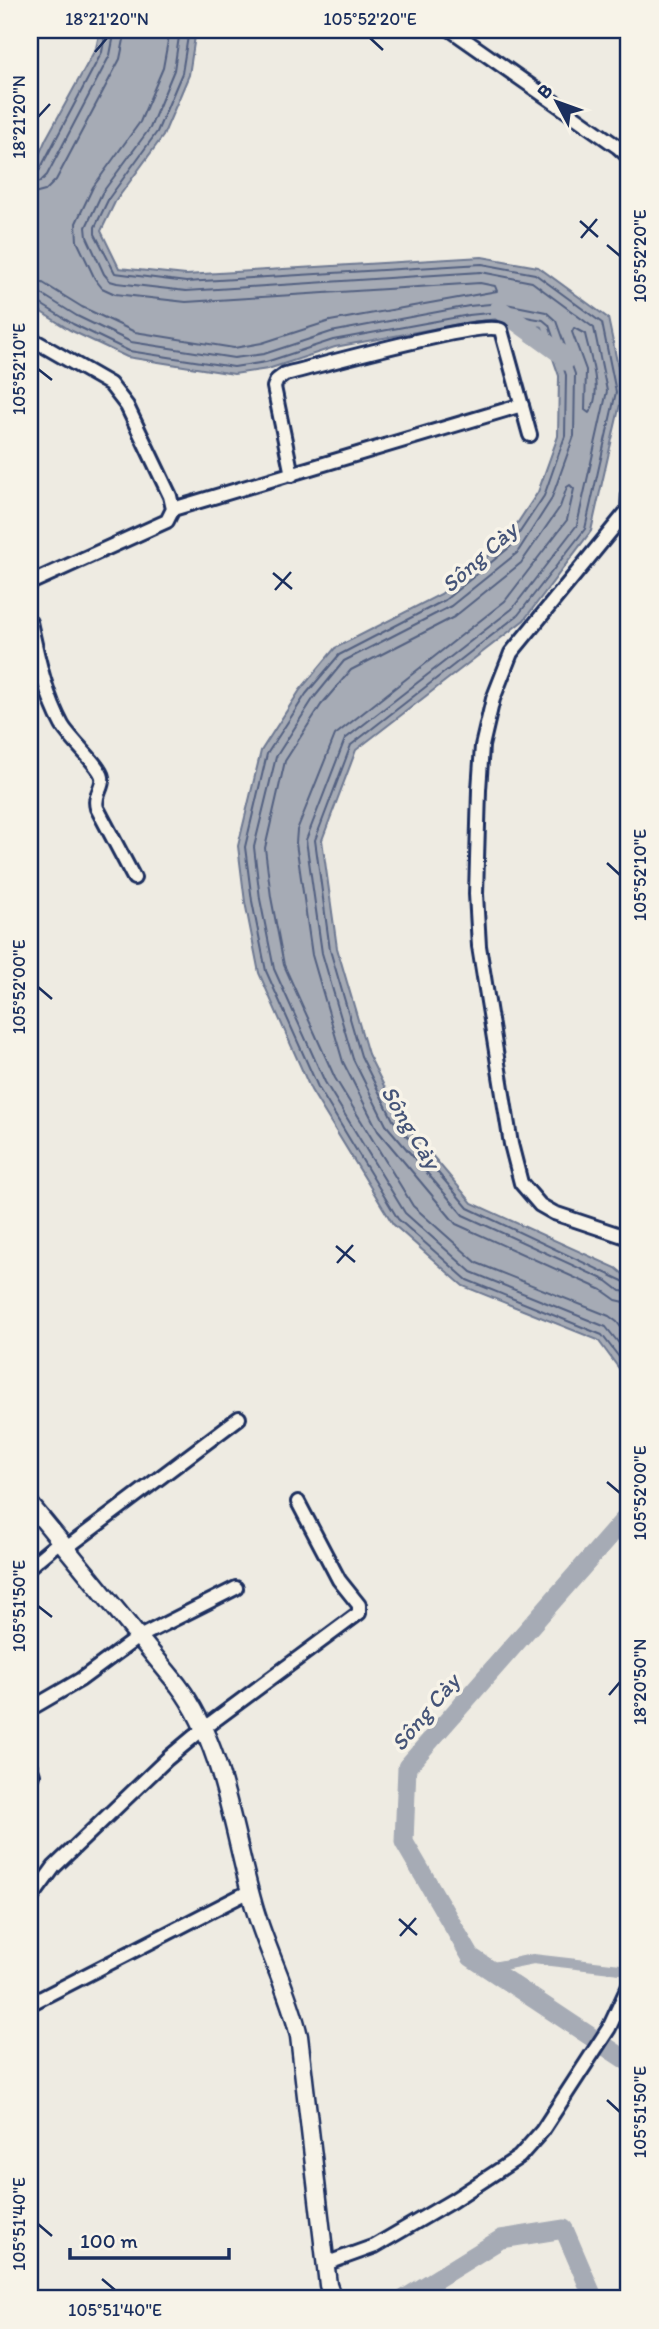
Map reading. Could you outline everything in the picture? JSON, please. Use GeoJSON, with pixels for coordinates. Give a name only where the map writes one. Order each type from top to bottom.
{"type":"FeatureCollection","features":[{"type":"Feature","properties":{"kind":"street"},"geometry":{"type":"LineString","coordinates":[[451,30],[629,157]]}},
{"type":"Feature","properties":{"kind":"street"},"geometry":{"type":"LineString","coordinates":[[292,475],[274,387],[277,380],[285,374],[456,332],[494,327],[500,330],[530,435]]}},
{"type":"Feature","properties":{"kind":"street"},"geometry":{"type":"LineString","coordinates":[[30,338],[110,384],[127,406],[170,496],[173,509],[167,522],[30,583]]}},
{"type":"Feature","properties":{"kind":"street"},"geometry":{"type":"LineString","coordinates":[[173,509],[522,405]]}},
{"type":"Feature","properties":{"kind":"street"},"geometry":{"type":"LineString","coordinates":[[629,494],[629,510],[511,653],[493,699],[482,746],[476,894],[479,946],[511,1144],[521,1183],[531,1197],[554,1213],[629,1238]]}},
{"type":"Feature","properties":{"kind":"street"},"geometry":{"type":"LineString","coordinates":[[30,622],[46,688],[57,716],[101,773],[102,782],[95,799],[96,808],[134,878]]}},
{"type":"Feature","properties":{"kind":"street"},"geometry":{"type":"LineString","coordinates":[[30,1566],[239,1418]]}},
{"type":"Feature","properties":{"kind":"street"},"geometry":{"type":"LineString","coordinates":[[30,1900],[54,1867],[147,1777],[204,1728],[359,1613],[359,1605],[339,1580],[298,1502]]}},
{"type":"Feature","properties":{"kind":"street"},"geometry":{"type":"LineString","coordinates":[[30,1504],[188,1699],[204,1728],[266,1943],[294,2014],[299,2036],[325,2264],[333,2299]]}},
{"type":"Feature","properties":{"kind":"street"},"geometry":{"type":"LineString","coordinates":[[30,1709],[80,1681],[137,1638],[236,1588]]}},
{"type":"Feature","properties":{"kind":"street"},"geometry":{"type":"LineString","coordinates":[[30,1766],[33,1775],[30,1781]]}},
{"type":"Feature","properties":{"kind":"street"},"geometry":{"type":"LineString","coordinates":[[30,2004],[250,1891]]}},
{"type":"Feature","properties":{"kind":"street"},"geometry":{"type":"LineString","coordinates":[[325,2264],[375,2245],[510,2165],[542,2130],[615,2018],[629,1985]]}},
{"type":"Feature","properties":{"kind":"water"},"geometry":{"type":"Polygon","coordinates":[[[100,30],[196,30],[189,75],[163,136],[115,202],[101,231],[119,268],[186,275],[482,257],[538,267],[608,318],[623,391],[591,531],[524,620],[356,750],[322,840],[337,948],[368,1054],[399,1116],[472,1203],[616,1268],[629,1279],[629,1382],[598,1340],[463,1286],[393,1224],[311,1090],[259,973],[245,902],[238,846],[261,751],[300,690],[335,648],[441,594],[505,542],[538,492],[558,436],[559,376],[542,327],[498,319],[470,322],[335,347],[268,369],[234,374],[127,357],[70,330],[30,305],[30,175],[46,139],[96,48],[100,30]]]}},
{"type":"Feature","properties":{"kind":"waterway","name":"Sông Cày"},"geometry":{"type":"LineString","coordinates":[[499,309],[564,356],[565,361]]}},
{"type":"Feature","properties":{"kind":"waterway","name":"Sông Cày"},"geometry":{"type":"LineString","coordinates":[[629,1514],[407,1767],[404,1842],[471,1957],[629,2062]]}},
{"type":"Feature","properties":{"kind":"waterway"},"geometry":{"type":"LineString","coordinates":[[488,1968],[533,1959],[629,1970]]}},
{"type":"Feature","properties":{"kind":"waterway","name":"Sông Cày"},"geometry":{"type":"LineString","coordinates":[[404,2299],[501,2239],[564,2229],[594,2299]]}}]}
